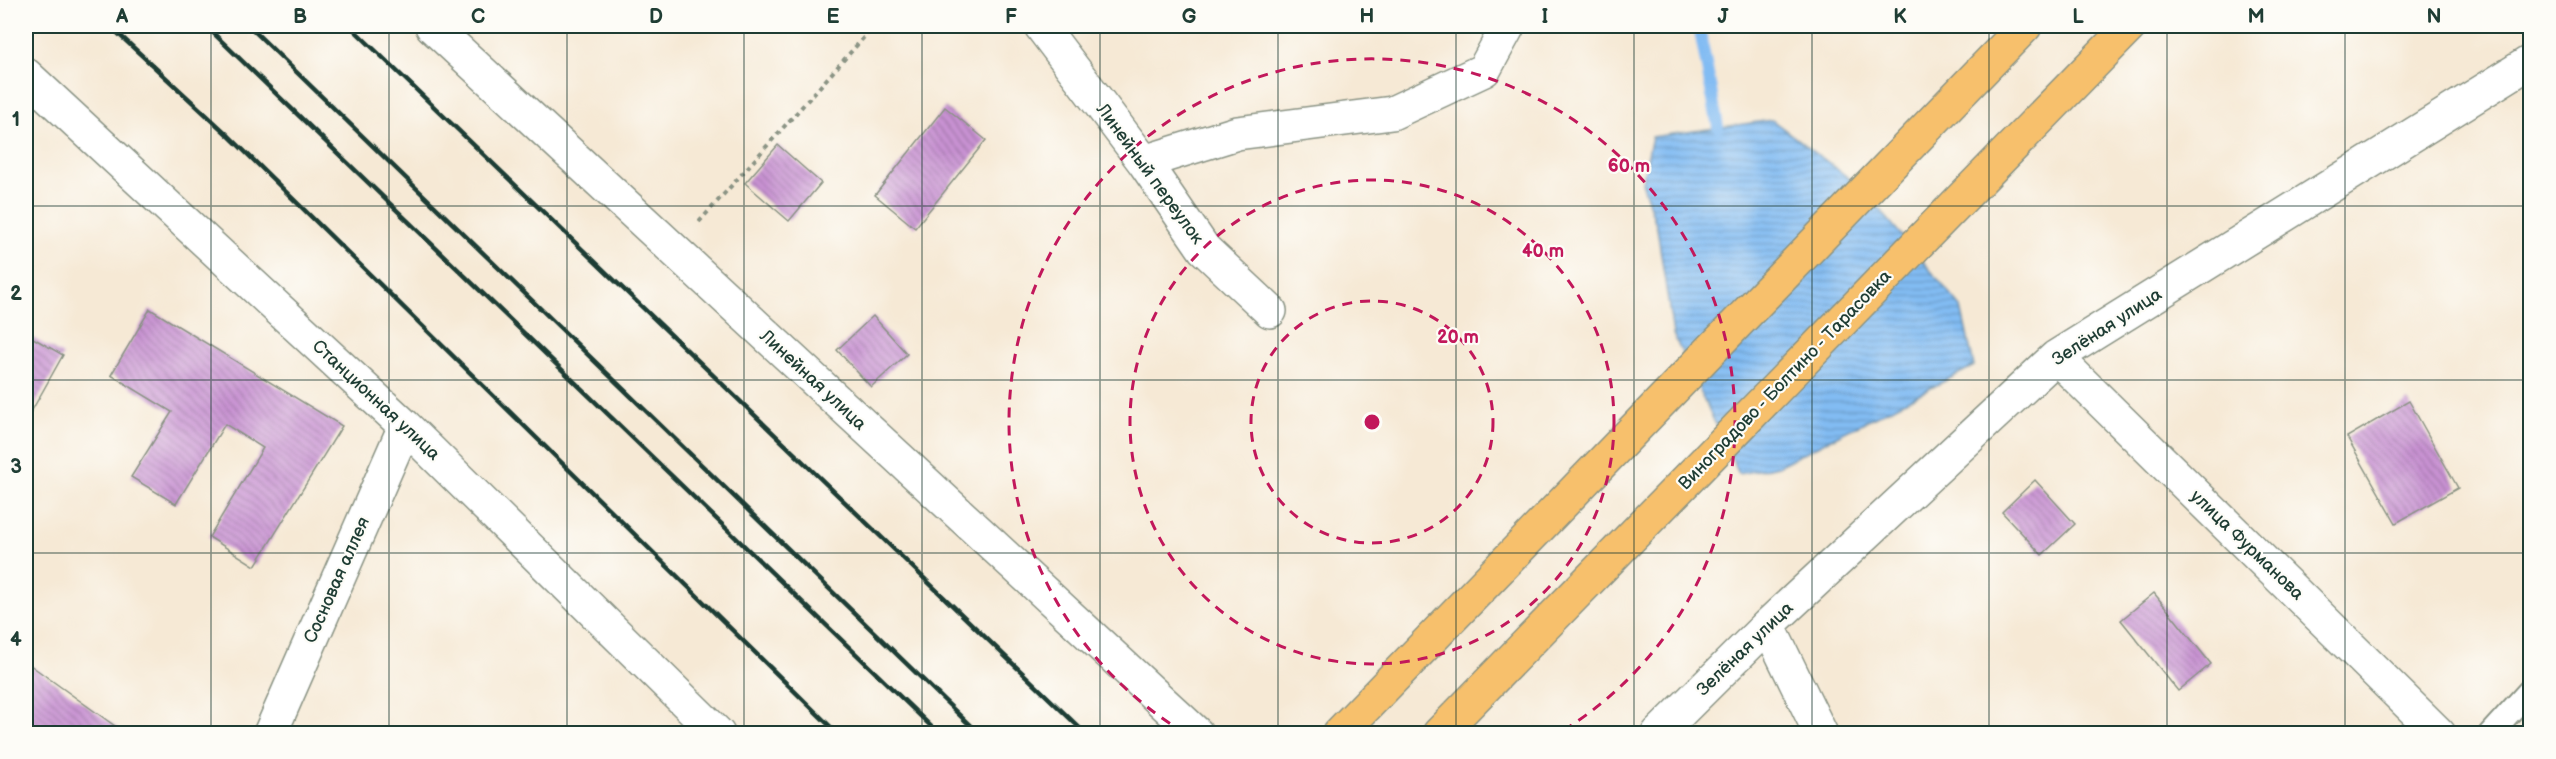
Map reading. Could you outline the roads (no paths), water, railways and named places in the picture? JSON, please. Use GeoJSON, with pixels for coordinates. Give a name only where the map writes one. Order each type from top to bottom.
{"type":"FeatureCollection","features":[{"type":"Feature","properties":{"kind":"main road"},"geometry":{"type":"LineString","coordinates":[[1339,734],[2025,26]]}},
{"type":"Feature","properties":{"kind":"main road","name":"Виноградово - Болтино - Тарасовка"},"geometry":{"type":"LineString","coordinates":[[1439,734],[2130,26]]}},
{"type":"Feature","properties":{"kind":"street","name":"Линейная улица"},"geometry":{"type":"LineString","coordinates":[[432,26],[1197,734]]}},
{"type":"Feature","properties":{"kind":"street","name":"Линейный переулок"},"geometry":{"type":"LineString","coordinates":[[1041,26],[1144,162],[1204,249],[1270,312]]}},
{"type":"Feature","properties":{"kind":"street"},"geometry":{"type":"LineString","coordinates":[[1144,162],[1237,133],[1392,113],[1484,70],[1509,26]]}},
{"type":"Feature","properties":{"kind":"street","name":"Зелёная улица"},"geometry":{"type":"LineString","coordinates":[[1658,734],[1768,625],[2056,357],[2530,62]]}},
{"type":"Feature","properties":{"kind":"street","name":"Станционная улица"},"geometry":{"type":"LineString","coordinates":[[26,75],[405,426],[718,734]]}},
{"type":"Feature","properties":{"kind":"street","name":"улица Фурманова"},"geometry":{"type":"LineString","coordinates":[[2056,357],[2439,734]]}},
{"type":"Feature","properties":{"kind":"street","name":"Сосновая аллея"},"geometry":{"type":"LineString","coordinates":[[270,734],[405,426]]}},
{"type":"Feature","properties":{"kind":"street"},"geometry":{"type":"LineString","coordinates":[[1768,625],[1821,734]]}},
{"type":"Feature","properties":{"kind":"lane"},"geometry":{"type":"LineString","coordinates":[[2490,734],[2530,690]]}},
{"type":"Feature","properties":{"kind":"water"},"geometry":{"type":"Polygon","coordinates":[[[1772,120],[1862,188],[1961,307],[1974,366],[1778,466],[1739,474],[1673,334],[1657,228],[1642,182],[1652,137],[1772,120]]]}},
{"type":"Feature","properties":{"kind":"waterway"},"geometry":{"type":"LineString","coordinates":[[1699,26],[1718,127]]}},
{"type":"Feature","properties":{"kind":"railway"},"geometry":{"type":"LineString","coordinates":[[110,26],[229,136],[838,734]]}},
{"type":"Feature","properties":{"kind":"railway"},"geometry":{"type":"LineString","coordinates":[[206,26],[939,734]]}},
{"type":"Feature","properties":{"kind":"railway"},"geometry":{"type":"LineString","coordinates":[[249,26],[979,734]]}},
{"type":"Feature","properties":{"kind":"railway"},"geometry":{"type":"LineString","coordinates":[[350,26],[1086,734]]}}]}
